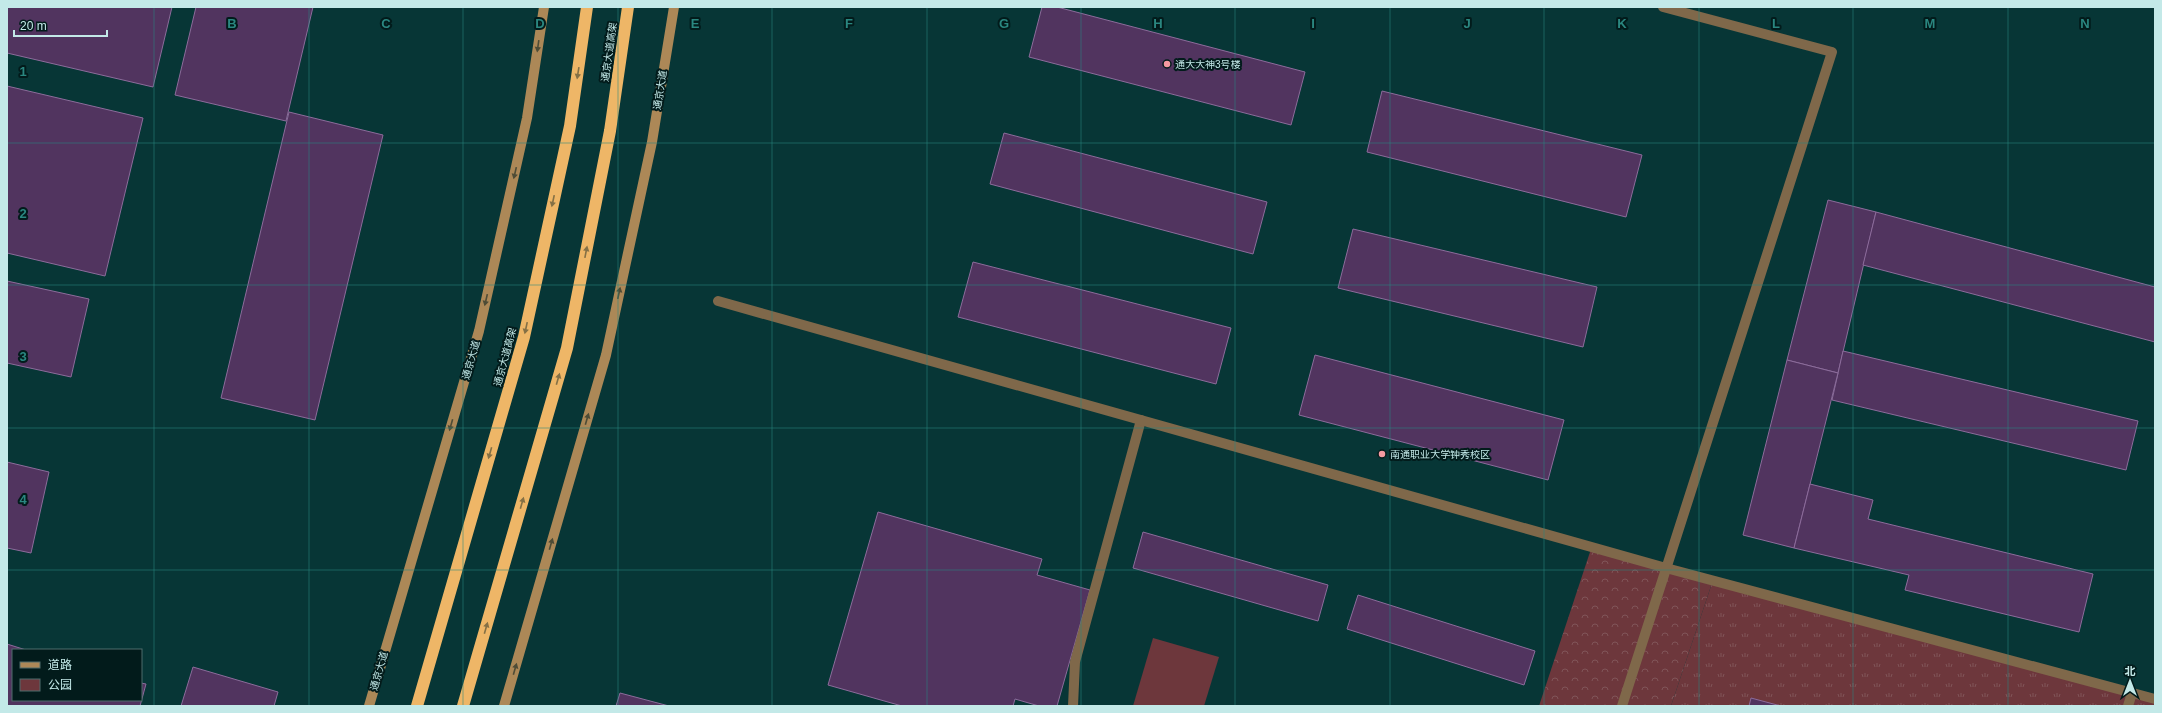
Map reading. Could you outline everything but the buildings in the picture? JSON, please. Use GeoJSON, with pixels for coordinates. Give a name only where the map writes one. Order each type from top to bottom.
{"type":"FeatureCollection","features":[{"type":"Feature","properties":{"kind":"highway","name":"通京大道高架"},"geometry":{"type":"LineString","coordinates":[[417,706],[524,337],[570,126],[588,7]]}},
{"type":"Feature","properties":{"kind":"highway","name":"通京大道高架"},"geometry":{"type":"LineString","coordinates":[[463,706],[567,348],[610,131],[628,7]]}},
{"type":"Feature","properties":{"kind":"main road","name":"通京大道"},"geometry":{"type":"LineString","coordinates":[[369,706],[479,330],[527,118],[544,7]]}},
{"type":"Feature","properties":{"kind":"main road","name":"通京大道"},"geometry":{"type":"LineString","coordinates":[[504,706],[606,355],[652,142],[674,7]]}},
{"type":"Feature","properties":{"kind":"street"},"geometry":{"type":"LineString","coordinates":[[1622,706],[1832,52],[1663,7]]}},
{"type":"Feature","properties":{"kind":"street"},"geometry":{"type":"LineString","coordinates":[[718,301],[1666,568],[2155,699]]}},
{"type":"Feature","properties":{"kind":"street"},"geometry":{"type":"LineString","coordinates":[[1073,706],[1075,662],[1141,420]]}},
{"type":"Feature","properties":{"kind":"street"},"geometry":{"type":"LineString","coordinates":[[2128,706],[2132,693]]}},
{"type":"Feature","properties":{"kind":"green space"},"geometry":{"type":"Polygon","coordinates":[[[1592,546],[1713,580],[1671,706],[1539,706],[1592,546]]]}},
{"type":"Feature","properties":{"kind":"green space"},"geometry":{"type":"Polygon","coordinates":[[[1713,580],[2155,699],[2155,706],[1671,706],[1713,580]]]}},
{"type":"Feature","properties":{"kind":"green space"},"geometry":{"type":"Polygon","coordinates":[[[1153,638],[1219,657],[1204,706],[1133,706],[1153,638]]]}},
{"type":"Feature","properties":{"kind":"place","name":"通大大神3号楼"},"geometry":{"type":"Point","coordinates":[1167,64]}},
{"type":"Feature","properties":{"kind":"place","name":"南通职业大学钟秀校区"},"geometry":{"type":"Point","coordinates":[1382,454]}}]}
